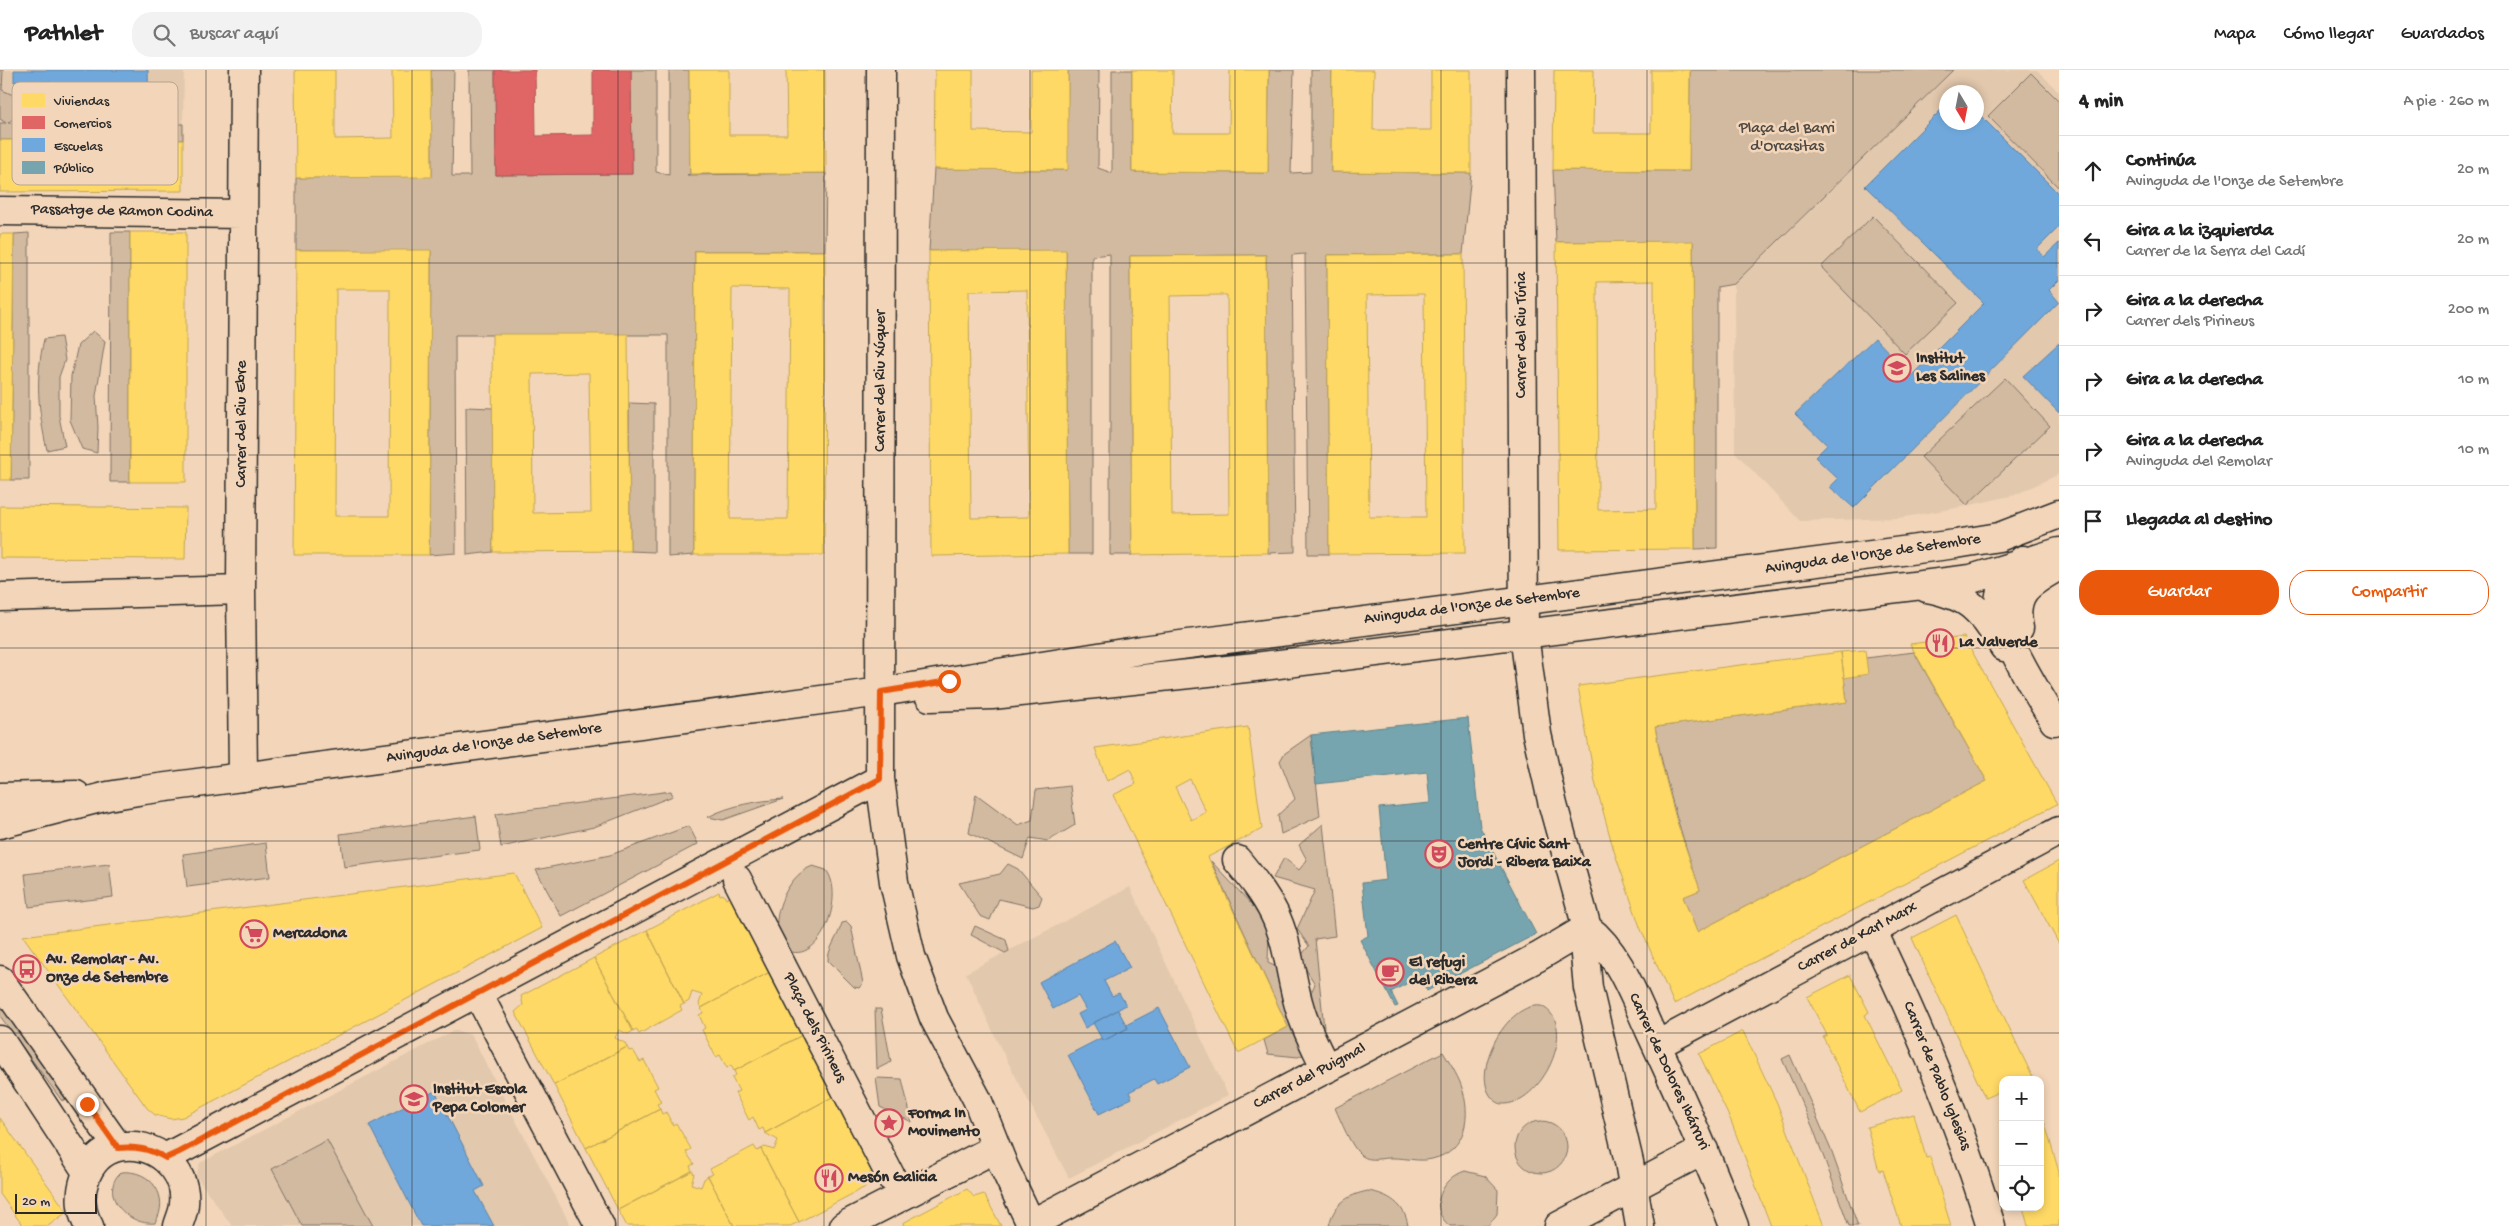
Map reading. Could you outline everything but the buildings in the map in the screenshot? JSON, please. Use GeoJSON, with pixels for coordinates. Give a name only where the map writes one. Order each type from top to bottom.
{"type":"FeatureCollection","features":[{"type":"Feature","properties":{"kind":"street","name":"Carrer del Riu Ebre"},"geometry":{"type":"LineString","coordinates":[[243,777],[241,590],[244,70]]}},
{"type":"Feature","properties":{"kind":"street","name":"Carrer del Riu Xúquer"},"geometry":{"type":"LineString","coordinates":[[880,70],[880,779],[894,882],[911,956],[934,1018],[977,1099],[996,1148],[1032,1225]]}},
{"type":"Feature","properties":{"kind":"street","name":"Carrer del Riu Túria"},"geometry":{"type":"LineString","coordinates":[[1521,70],[1522,600]]}},
{"type":"Feature","properties":{"kind":"street","name":"Passatge de Ramon Codina"},"geometry":{"type":"LineString","coordinates":[[0,211],[243,214]]}},
{"type":"Feature","properties":{"kind":"street","name":"Avinguda de l'Onze de Setembre"},"geometry":{"type":"LineString","coordinates":[[0,824],[108,796],[881,692],[1133,651],[1956,544],[1999,537],[2059,514]]}},
{"type":"Feature","properties":{"kind":"street"},"geometry":{"type":"LineString","coordinates":[[2056,725],[2019,660],[2002,619],[2000,594],[2018,565],[2041,541],[2059,526]]}},
{"type":"Feature","properties":{"kind":"street","name":"Avinguda de l'Onze de Setembre"},"geometry":{"type":"LineString","coordinates":[[881,692],[947,698],[992,695],[1255,667],[1971,579],[2059,552]]}},
{"type":"Feature","properties":{"kind":"street"},"geometry":{"type":"LineString","coordinates":[[2056,725],[2030,662],[2017,613],[2018,598],[2030,582],[2059,566]]}},
{"type":"Feature","properties":{"kind":"street"},"geometry":{"type":"LineString","coordinates":[[1915,586],[1948,592],[1977,608],[2056,725]]}},
{"type":"Feature","properties":{"kind":"street"},"geometry":{"type":"LineString","coordinates":[[0,597],[241,590]]}},
{"type":"Feature","properties":{"kind":"street"},"geometry":{"type":"LineString","coordinates":[[1522,600],[1524,634],[1537,734],[1553,805],[1587,928],[1584,942],[1588,988],[1634,1186],[1640,1226]]}},
{"type":"Feature","properties":{"kind":"street"},"geometry":{"type":"LineString","coordinates":[[166,1158],[880,779]]}},
{"type":"Feature","properties":{"kind":"street","name":"Avinguda de l'Onze de Setembre"},"geometry":{"type":"LineString","coordinates":[[0,797],[108,796]]}},
{"type":"Feature","properties":{"kind":"street","name":"Carrer de Karl Marx"},"geometry":{"type":"LineString","coordinates":[[1656,1045],[2059,831]]}},
{"type":"Feature","properties":{"kind":"street"},"geometry":{"type":"LineString","coordinates":[[1237,860],[1261,889],[1275,914],[1285,942],[1308,1034],[1326,1069]]}},
{"type":"Feature","properties":{"kind":"street","name":"Plaça dels Pirineus"},"geometry":{"type":"LineString","coordinates":[[737,879],[891,1177]]}},
{"type":"Feature","properties":{"kind":"street","name":"Carrer de Dolores Ibárruri"},"geometry":{"type":"LineString","coordinates":[[1587,928],[1604,944],[1621,970],[1704,1150],[1734,1226]]}},
{"type":"Feature","properties":{"kind":"street","name":"Carrer del Puigmal"},"geometry":{"type":"LineString","coordinates":[[1032,1225],[1538,957],[1587,928]]}},
{"type":"Feature","properties":{"kind":"street","name":"Carrer de Pablo Iglesias"},"geometry":{"type":"LineString","coordinates":[[1872,930],[1944,1089],[1976,1177],[1991,1226]]}},
{"type":"Feature","properties":{"kind":"street"},"geometry":{"type":"LineString","coordinates":[[0,980],[118,1148]]}},
{"type":"Feature","properties":{"kind":"street"},"geometry":{"type":"LineString","coordinates":[[478,994],[600,1226]]}},
{"type":"Feature","properties":{"kind":"street"},"geometry":{"type":"LineString","coordinates":[[1,1045],[87,1172]]}},
{"type":"Feature","properties":{"kind":"street"},"geometry":{"type":"LineString","coordinates":[[89,1226],[84,1219],[81,1188],[87,1172],[102,1156],[118,1148],[131,1146],[150,1149],[166,1158],[176,1169],[183,1186],[184,1204],[178,1226]]}},
{"type":"Feature","properties":{"kind":"street"},"geometry":{"type":"LineString","coordinates":[[844,1226],[996,1148]]}},
{"type":"Feature","properties":{"kind":"street"},"geometry":{"type":"LineString","coordinates":[[1558,1226],[1704,1150]]}},
{"type":"Feature","properties":{"kind":"shaded area"},"geometry":{"type":"Polygon","coordinates":[[[0,70],[184,70],[183,124],[178,124],[178,82],[12,82],[12,123],[0,123],[0,70]]]}},
{"type":"Feature","properties":{"kind":"shaded area","name":"Institut Les Salines"},"geometry":{"type":"Polygon","coordinates":[[[1953,70],[2037,70],[2059,92],[2059,474],[2015,495],[1962,507],[1899,518],[1800,521],[1735,452],[1734,284],[1953,70]]]}},
{"type":"Feature","properties":{"kind":"shaded area"},"geometry":{"type":"Polygon","coordinates":[[[1130,887],[1228,1095],[1069,1178],[998,1043],[966,973],[1130,887]]]}},
{"type":"Feature","properties":{"kind":"shaded area","name":"Institut Escola Pepa Colomer"},"geometry":{"type":"Polygon","coordinates":[[[455,1030],[471,1035],[571,1226],[232,1226],[196,1176],[200,1163],[455,1030]]]}},
{"type":"Feature","properties":{"kind":"green space"},"geometry":{"type":"Polygon","coordinates":[[[0,70],[3,70],[2,90],[12,94],[12,120],[8,123],[12,123],[12,140],[0,140],[0,123],[6,123],[0,119],[0,70]]]}},
{"type":"Feature","properties":{"kind":"green space"},"geometry":{"type":"Polygon","coordinates":[[[431,70],[454,70],[452,176],[470,176],[469,70],[495,70],[496,175],[632,174],[631,70],[656,70],[656,172],[669,175],[669,70],[689,70],[690,174],[687,175],[826,173],[825,251],[695,251],[694,555],[668,557],[668,335],[455,335],[456,553],[429,555],[431,251],[296,250],[296,178],[432,176],[431,70]]]}},
{"type":"Feature","properties":{"kind":"green space"},"geometry":{"type":"Polygon","coordinates":[[[1068,70],[1099,70],[1098,168],[1112,173],[1112,70],[1132,70],[1132,172],[1268,173],[1269,70],[1294,70],[1291,173],[1311,172],[1311,70],[1332,70],[1331,172],[1471,173],[1463,254],[1327,255],[1329,554],[1308,554],[1305,254],[1292,255],[1295,552],[1268,553],[1266,255],[1130,256],[1132,555],[1110,555],[1110,254],[1092,256],[1092,554],[1068,554],[1066,251],[929,251],[934,169],[1067,170],[1068,70]]]}},
{"type":"Feature","properties":{"kind":"green space","name":"Plaça del Barri d'Orcasitas"},"geometry":{"type":"Polygon","coordinates":[[[1690,70],[1953,70],[1734,284],[1717,287],[1717,548],[1695,549],[1693,242],[1556,242],[1553,170],[1689,171],[1690,70]]]}},
{"type":"Feature","properties":{"kind":"green space"},"geometry":{"type":"Polygon","coordinates":[[[2031,73],[2059,101],[2059,188],[1988,116],[2031,73]]]}},
{"type":"Feature","properties":{"kind":"green space"},"geometry":{"type":"Polygon","coordinates":[[[178,124],[183,124],[183,140],[178,140],[178,124]]]}},
{"type":"Feature","properties":{"kind":"green space"},"geometry":{"type":"Polygon","coordinates":[[[1873,216],[1958,303],[1905,354],[1821,267],[1873,216]]]}},
{"type":"Feature","properties":{"kind":"green space"},"geometry":{"type":"Polygon","coordinates":[[[111,232],[130,232],[130,482],[110,482],[111,232]]]}},
{"type":"Feature","properties":{"kind":"green space"},"geometry":{"type":"Polygon","coordinates":[[[29,233],[29,480],[11,480],[14,234],[29,233]]]}},
{"type":"Feature","properties":{"kind":"green space"},"geometry":{"type":"Polygon","coordinates":[[[93,331],[105,341],[96,396],[97,453],[82,449],[70,420],[71,376],[78,345],[93,331]]]}},
{"type":"Feature","properties":{"kind":"green space"},"geometry":{"type":"Polygon","coordinates":[[[61,337],[65,360],[59,377],[59,416],[65,446],[47,450],[41,421],[39,368],[44,339],[61,337]]]}},
{"type":"Feature","properties":{"kind":"green space"},"geometry":{"type":"Polygon","coordinates":[[[2005,378],[2050,426],[1967,505],[1921,457],[2005,378]]]}},
{"type":"Feature","properties":{"kind":"green space"},"geometry":{"type":"Polygon","coordinates":[[[629,403],[654,404],[654,552],[630,551],[629,403]]]}},
{"type":"Feature","properties":{"kind":"green space"},"geometry":{"type":"Polygon","coordinates":[[[466,407],[493,408],[493,552],[467,555],[466,407]]]}},
{"type":"Feature","properties":{"kind":"green space"},"geometry":{"type":"Polygon","coordinates":[[[1914,652],[1987,781],[1697,932],[1683,897],[1700,890],[1680,829],[1655,727],[1847,702],[1842,661],[1914,652]]]}},
{"type":"Feature","properties":{"kind":"green space"},"geometry":{"type":"Polygon","coordinates":[[[1311,735],[1320,816],[1281,834],[1278,815],[1295,799],[1280,761],[1284,754],[1311,735]]]}},
{"type":"Feature","properties":{"kind":"green space"},"geometry":{"type":"Polygon","coordinates":[[[1070,786],[1075,825],[1048,841],[1030,838],[1023,859],[969,833],[976,794],[1018,825],[1032,820],[1036,790],[1070,786]]]}},
{"type":"Feature","properties":{"kind":"green space"},"geometry":{"type":"Polygon","coordinates":[[[671,791],[673,796],[594,827],[501,847],[496,814],[671,791]]]}},
{"type":"Feature","properties":{"kind":"green space"},"geometry":{"type":"Polygon","coordinates":[[[783,799],[723,820],[708,817],[744,804],[783,799]]]}},
{"type":"Feature","properties":{"kind":"green space"},"geometry":{"type":"Polygon","coordinates":[[[476,816],[480,850],[344,867],[340,834],[476,816]]]}},
{"type":"Feature","properties":{"kind":"green space"},"geometry":{"type":"Polygon","coordinates":[[[1323,824],[1335,936],[1315,939],[1324,1028],[1322,1028],[1309,997],[1315,984],[1299,958],[1309,946],[1297,929],[1315,890],[1273,878],[1284,858],[1299,870],[1307,860],[1299,845],[1323,824]]]}},
{"type":"Feature","properties":{"kind":"green space"},"geometry":{"type":"Polygon","coordinates":[[[689,826],[698,844],[561,916],[536,870],[610,855],[689,826]]]}},
{"type":"Feature","properties":{"kind":"green space"},"geometry":{"type":"Polygon","coordinates":[[[266,843],[270,877],[187,887],[183,854],[266,843]]]}},
{"type":"Feature","properties":{"kind":"green space"},"geometry":{"type":"Polygon","coordinates":[[[1211,861],[1267,921],[1269,926],[1268,963],[1283,970],[1309,1052],[1298,1057],[1268,1054],[1264,1040],[1288,1027],[1211,861]]]}},
{"type":"Feature","properties":{"kind":"green space"},"geometry":{"type":"Polygon","coordinates":[[[109,864],[113,897],[29,907],[25,874],[109,864]]]}},
{"type":"Feature","properties":{"kind":"green space"},"geometry":{"type":"Polygon","coordinates":[[[1008,864],[1018,869],[1042,897],[1039,905],[1033,907],[999,899],[990,920],[980,916],[959,883],[1000,874],[1008,864]]]}},
{"type":"Feature","properties":{"kind":"green space"},"geometry":{"type":"Polygon","coordinates":[[[813,866],[826,870],[831,881],[833,895],[827,925],[810,948],[799,952],[786,950],[777,931],[779,910],[791,883],[805,870],[813,866]]]}},
{"type":"Feature","properties":{"kind":"green space"},"geometry":{"type":"Polygon","coordinates":[[[847,922],[851,926],[863,983],[859,988],[854,987],[828,961],[829,952],[842,923],[847,922]]]}},
{"type":"Feature","properties":{"kind":"green space"},"geometry":{"type":"Polygon","coordinates":[[[975,926],[1006,940],[1009,951],[1005,953],[971,935],[975,926]]]}},
{"type":"Feature","properties":{"kind":"green space"},"geometry":{"type":"Polygon","coordinates":[[[0,1004],[67,1098],[62,1101],[0,1016],[0,1004]]]}},
{"type":"Feature","properties":{"kind":"green space"},"geometry":{"type":"Polygon","coordinates":[[[1541,1006],[1552,1016],[1557,1029],[1556,1046],[1551,1063],[1542,1079],[1530,1092],[1516,1101],[1501,1104],[1490,1095],[1485,1081],[1486,1065],[1492,1047],[1501,1031],[1513,1017],[1527,1008],[1541,1006]]]}},
{"type":"Feature","properties":{"kind":"green space"},"geometry":{"type":"Polygon","coordinates":[[[875,1009],[881,1009],[891,1062],[877,1069],[875,1009]]]}},
{"type":"Feature","properties":{"kind":"green space"},"geometry":{"type":"Polygon","coordinates":[[[1443,1052],[1461,1085],[1466,1108],[1464,1130],[1453,1148],[1444,1155],[1427,1160],[1399,1158],[1368,1159],[1361,1155],[1350,1140],[1335,1108],[1443,1052]]]}},
{"type":"Feature","properties":{"kind":"green space"},"geometry":{"type":"Polygon","coordinates":[[[1790,1055],[1831,1150],[1858,1226],[1849,1226],[1813,1128],[1782,1059],[1790,1055]]]}},
{"type":"Feature","properties":{"kind":"green space"},"geometry":{"type":"Polygon","coordinates":[[[876,1078],[902,1079],[912,1122],[880,1107],[876,1078]]]}},
{"type":"Feature","properties":{"kind":"green space"},"geometry":{"type":"Polygon","coordinates":[[[1536,1121],[1546,1121],[1555,1125],[1563,1133],[1567,1147],[1563,1161],[1555,1169],[1546,1173],[1536,1173],[1527,1169],[1519,1161],[1515,1152],[1515,1142],[1519,1133],[1527,1125],[1536,1121]]]}},
{"type":"Feature","properties":{"kind":"green space"},"geometry":{"type":"Polygon","coordinates":[[[327,1140],[373,1226],[302,1226],[272,1169],[327,1140]]]}},
{"type":"Feature","properties":{"kind":"green space"},"geometry":{"type":"Polygon","coordinates":[[[1465,1171],[1485,1176],[1498,1190],[1497,1214],[1488,1226],[1450,1226],[1443,1219],[1439,1211],[1440,1195],[1444,1187],[1450,1180],[1465,1171]]]}},
{"type":"Feature","properties":{"kind":"green space"},"geometry":{"type":"Polygon","coordinates":[[[121,1172],[132,1172],[141,1175],[155,1187],[161,1204],[155,1223],[144,1223],[134,1219],[125,1214],[118,1206],[114,1198],[113,1189],[115,1180],[121,1172]]]}},
{"type":"Feature","properties":{"kind":"green space"},"geometry":{"type":"Polygon","coordinates":[[[1368,1191],[1375,1192],[1394,1201],[1403,1212],[1408,1226],[1329,1226],[1334,1212],[1342,1202],[1354,1195],[1368,1191]]]}},
{"type":"Feature","properties":{"kind":"place","name":"Institut Les Salines"},"geometry":{"type":"Point","coordinates":[1897,368]}},
{"type":"Feature","properties":{"kind":"place","name":"La Valverde"},"geometry":{"type":"Point","coordinates":[1940,643]}},
{"type":"Feature","properties":{"kind":"place","name":"Centre Cívic Sant Jordi - Ribera Baixa"},"geometry":{"type":"Point","coordinates":[1439,854]}},
{"type":"Feature","properties":{"kind":"place","name":"Mercadona"},"geometry":{"type":"Point","coordinates":[254,934]}},
{"type":"Feature","properties":{"kind":"place","name":"Av. Remolar - Av. Onze de Setembre"},"geometry":{"type":"Point","coordinates":[27,969]}},
{"type":"Feature","properties":{"kind":"place","name":"El refugi del Ribera"},"geometry":{"type":"Point","coordinates":[1390,972]}},
{"type":"Feature","properties":{"kind":"place","name":"Institut Escola Pepa Colomer"},"geometry":{"type":"Point","coordinates":[414,1099]}},
{"type":"Feature","properties":{"kind":"place","name":"Forma In Movimento"},"geometry":{"type":"Point","coordinates":[889,1123]}},
{"type":"Feature","properties":{"kind":"place","name":"Mesón Galicia"},"geometry":{"type":"Point","coordinates":[829,1178]}},
{"type":"Feature","properties":{"kind":"route"},"geometry":{"type":"LineString","coordinates":[[87,1104],[118,1148],[131,1146],[150,1149],[166,1158],[179,1152],[880,779],[881,692],[949,681]]}}]}
